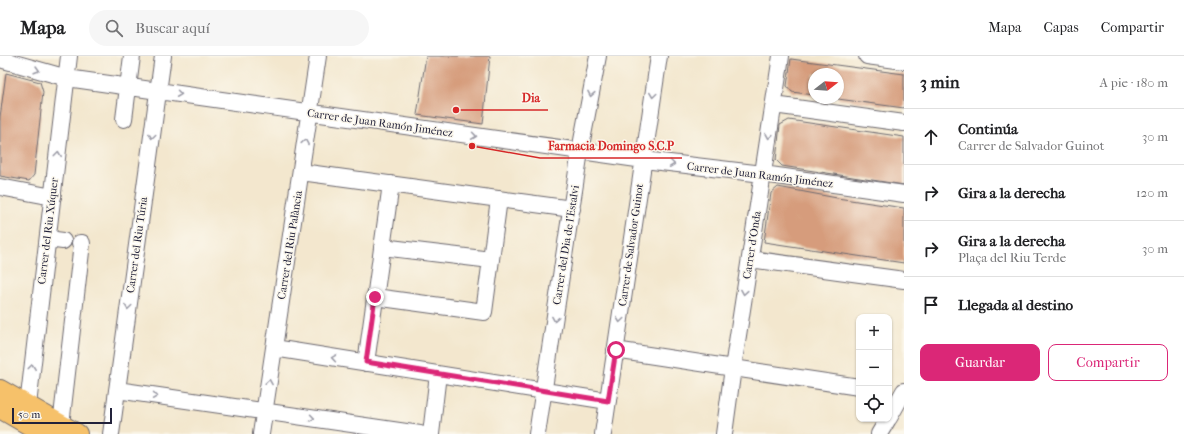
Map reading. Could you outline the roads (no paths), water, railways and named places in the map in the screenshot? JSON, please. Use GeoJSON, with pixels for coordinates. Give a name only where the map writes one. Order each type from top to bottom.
{"type":"FeatureCollection","features":[{"type":"Feature","properties":{"kind":"main road"},"geometry":{"type":"LineString","coordinates":[[0,390],[26,421]]}},
{"type":"Feature","properties":{"kind":"main road"},"geometry":{"type":"LineString","coordinates":[[0,408],[26,421],[61,431]]}},
{"type":"Feature","properties":{"kind":"street","name":"Carrer del Riu Xúquer"},"geometry":{"type":"LineString","coordinates":[[26,421],[55,240],[52,197],[69,56]]}},
{"type":"Feature","properties":{"kind":"street"},"geometry":{"type":"LineString","coordinates":[[124,119],[132,56]]}},
{"type":"Feature","properties":{"kind":"street","name":"Carrer del Riu Túria"},"geometry":{"type":"LineString","coordinates":[[111,434],[163,56]]}},
{"type":"Feature","properties":{"kind":"street","name":"Carrer del Riu Palància"},"geometry":{"type":"LineString","coordinates":[[261,434],[318,56]]}},
{"type":"Feature","properties":{"kind":"street","name":"Carrer del Dia de l'Estalvi"},"geometry":{"type":"LineString","coordinates":[[537,434],[580,151],[598,56]]}},
{"type":"Feature","properties":{"kind":"street","name":"Carrer de Salvador Guinot"},"geometry":{"type":"LineString","coordinates":[[603,434],[659,56]]}},
{"type":"Feature","properties":{"kind":"street","name":"Carrer d'Onda"},"geometry":{"type":"LineString","coordinates":[[724,434],[781,56]]}},
{"type":"Feature","properties":{"kind":"street"},"geometry":{"type":"LineString","coordinates":[[868,56],[904,61]]}},
{"type":"Feature","properties":{"kind":"street","name":"Carrer de Juan Ramón Jiménez"},"geometry":{"type":"LineString","coordinates":[[0,59],[67,78],[644,160],[763,174],[904,194]]}},
{"type":"Feature","properties":{"kind":"street"},"geometry":{"type":"LineString","coordinates":[[774,105],[904,123]]}},
{"type":"Feature","properties":{"kind":"street"},"geometry":{"type":"LineString","coordinates":[[301,172],[572,209]]}},
{"type":"Feature","properties":{"kind":"street"},"geometry":{"type":"LineString","coordinates":[[366,362],[391,184]]}},
{"type":"Feature","properties":{"kind":"street"},"geometry":{"type":"LineString","coordinates":[[0,187],[52,197]]}},
{"type":"Feature","properties":{"kind":"street"},"geometry":{"type":"LineString","coordinates":[[375,297],[484,312],[499,199]]}},
{"type":"Feature","properties":{"kind":"street"},"geometry":{"type":"LineString","coordinates":[[61,431],[82,243],[80,243]]}},
{"type":"Feature","properties":{"kind":"street"},"geometry":{"type":"LineString","coordinates":[[382,247],[491,260]]}},
{"type":"Feature","properties":{"kind":"street"},"geometry":{"type":"LineString","coordinates":[[750,259],[904,280]]}},
{"type":"Feature","properties":{"kind":"street"},"geometry":{"type":"LineString","coordinates":[[274,348],[608,401]]}},
{"type":"Feature","properties":{"kind":"street"},"geometry":{"type":"LineString","coordinates":[[616,350],[856,387]]}},
{"type":"Feature","properties":{"kind":"street"},"geometry":{"type":"LineString","coordinates":[[431,434],[438,374]]}},
{"type":"Feature","properties":{"kind":"street"},"geometry":{"type":"LineString","coordinates":[[117,390],[420,434]]}},
{"type":"Feature","properties":{"kind":"street"},"geometry":{"type":"LineString","coordinates":[[892,410],[899,392]]}},
{"type":"Feature","properties":{"kind":"street"},"geometry":{"type":"LineString","coordinates":[[879,434],[886,422]]}},
{"type":"Feature","properties":{"kind":"place","name":"Dia"},"geometry":{"type":"Point","coordinates":[456,110]}},
{"type":"Feature","properties":{"kind":"place","name":"Farmacia Domingo S.C.P"},"geometry":{"type":"Point","coordinates":[472,146]}}]}
